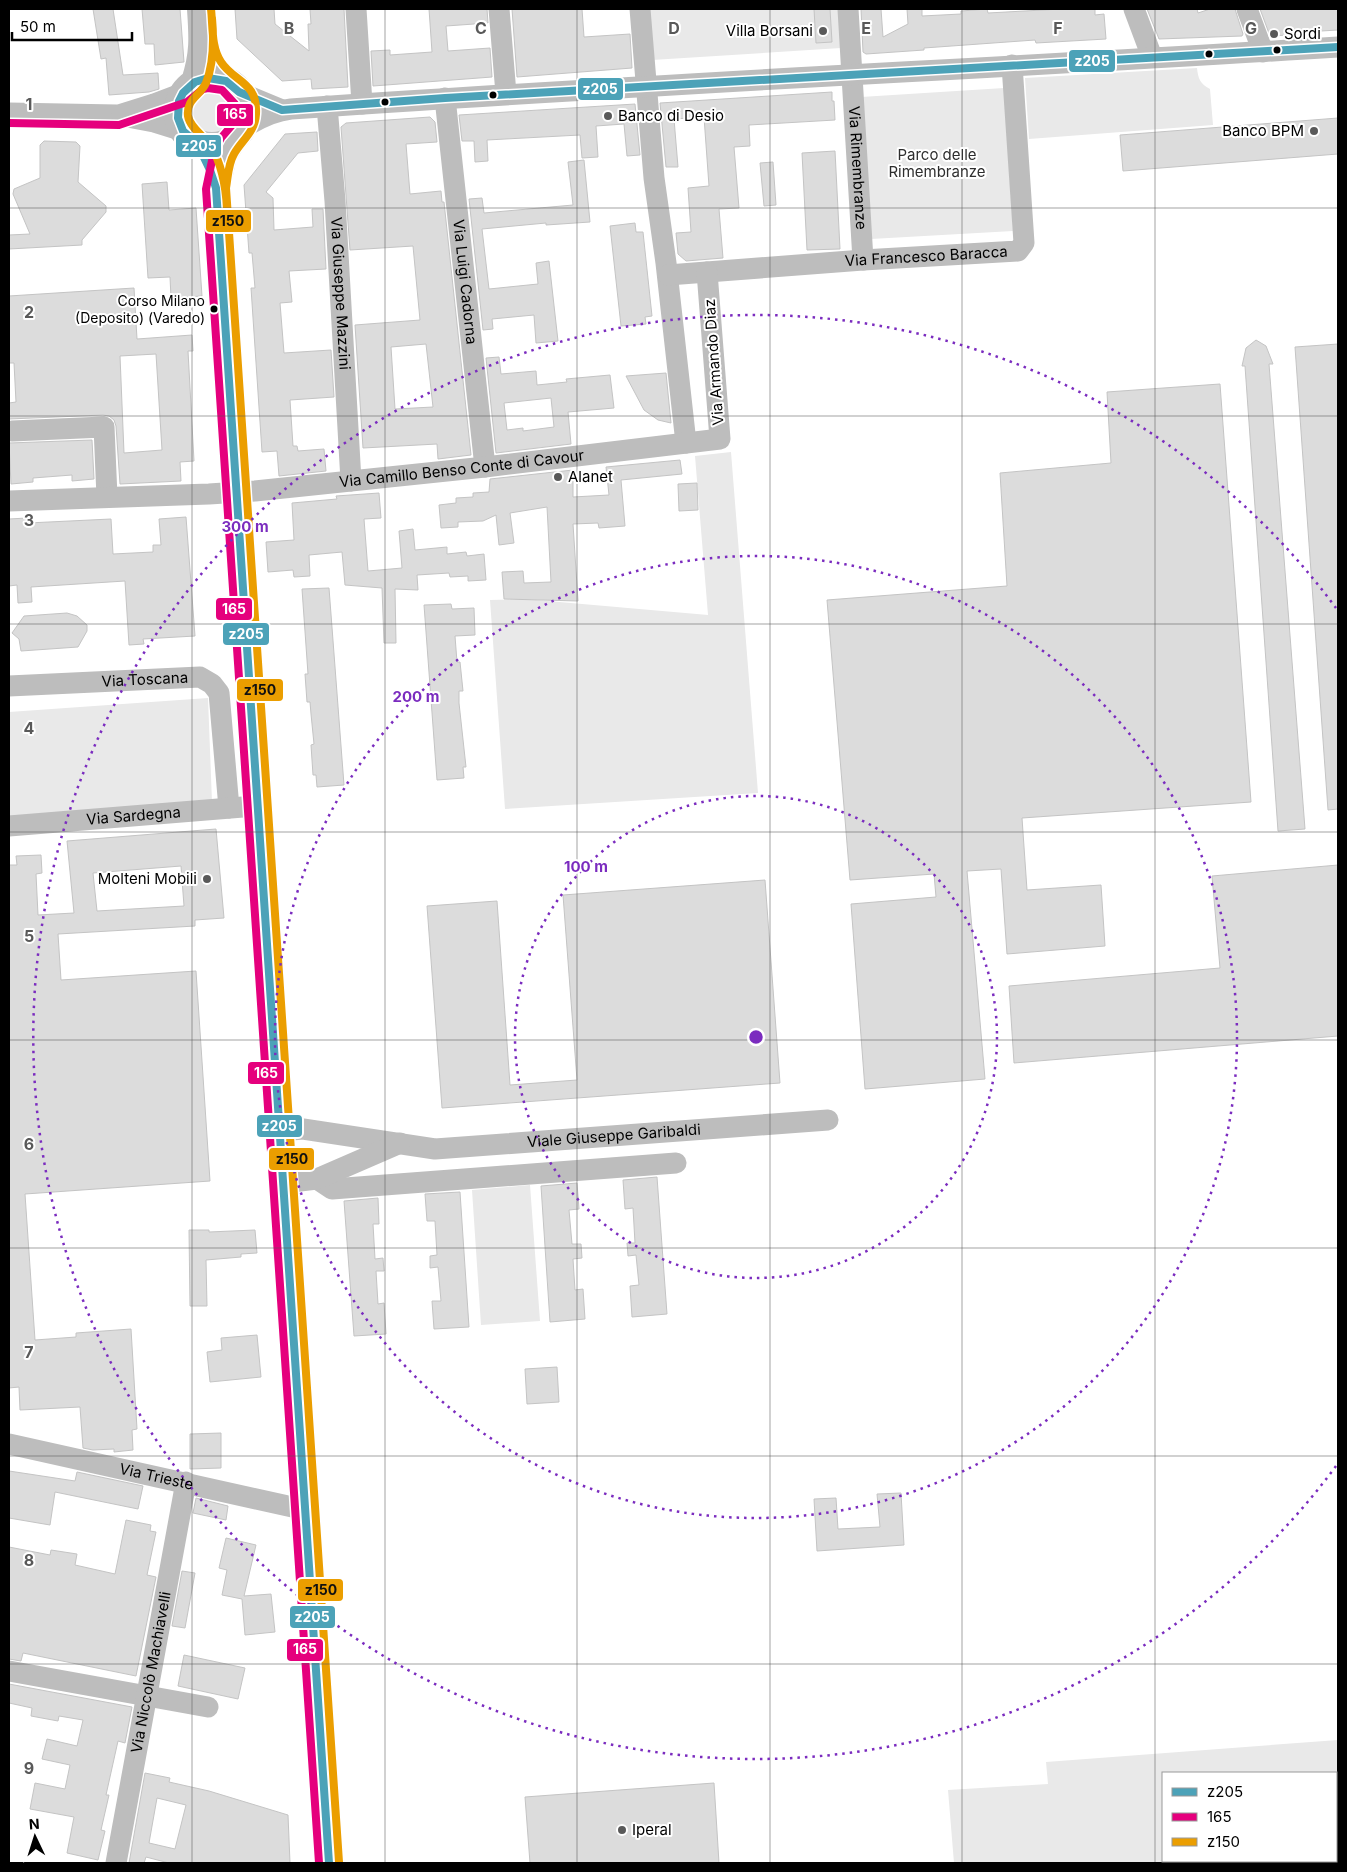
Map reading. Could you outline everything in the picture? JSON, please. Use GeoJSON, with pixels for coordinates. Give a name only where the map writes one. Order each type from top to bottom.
{"type":"FeatureCollection","features":[{"type":"Feature","properties":{"kind":"main road"},"geometry":{"type":"LineString","coordinates":[[201,9],[204,41],[212,66],[217,74],[233,86],[244,100],[246,110],[245,120],[238,134],[222,155],[216,188],[329,1863]]}},
{"type":"Feature","properties":{"kind":"main road"},"geometry":{"type":"LineString","coordinates":[[204,41],[201,63],[178,110],[178,118],[210,170],[216,188]]}},
{"type":"Feature","properties":{"kind":"main road"},"geometry":{"type":"LineString","coordinates":[[189,88],[208,78],[233,86]]}},
{"type":"Feature","properties":{"kind":"main road"},"geometry":{"type":"LineString","coordinates":[[190,137],[214,146],[224,144],[238,134]]}},
{"type":"Feature","properties":{"kind":"street"},"geometry":{"type":"LineString","coordinates":[[356,9],[362,104]]}},
{"type":"Feature","properties":{"kind":"street"},"geometry":{"type":"LineString","coordinates":[[499,9],[506,94]]}},
{"type":"Feature","properties":{"kind":"street"},"geometry":{"type":"LineString","coordinates":[[640,9],[654,178],[668,275],[686,443]]}},
{"type":"Feature","properties":{"kind":"street","name":"Via Rimembranze"},"geometry":{"type":"LineString","coordinates":[[848,9],[863,260]]}},
{"type":"Feature","properties":{"kind":"street"},"geometry":{"type":"LineString","coordinates":[[1134,9],[1152,58]]}},
{"type":"Feature","properties":{"kind":"street"},"geometry":{"type":"LineString","coordinates":[[1247,9],[1263,52]]}},
{"type":"Feature","properties":{"kind":"street"},"geometry":{"type":"LineString","coordinates":[[238,134],[254,121],[282,110],[327,106],[506,94],[1338,47]]}},
{"type":"Feature","properties":{"kind":"street","name":"Via Francesco Baracca"},"geometry":{"type":"LineString","coordinates":[[707,272],[1018,251],[1024,243],[1012,65]]}},
{"type":"Feature","properties":{"kind":"street"},"geometry":{"type":"LineString","coordinates":[[233,86],[282,110]]}},
{"type":"Feature","properties":{"kind":"street"},"geometry":{"type":"LineString","coordinates":[[117,115],[154,104],[189,88]]}},
{"type":"Feature","properties":{"kind":"street","name":"Via Luigi Cadorna"},"geometry":{"type":"LineString","coordinates":[[445,98],[486,467]]}},
{"type":"Feature","properties":{"kind":"street","name":"Via Giuseppe Mazzini"},"geometry":{"type":"LineString","coordinates":[[327,106],[335,201],[351,481]]}},
{"type":"Feature","properties":{"kind":"street"},"geometry":{"type":"LineString","coordinates":[[9,113],[117,115],[154,122],[190,137]]}},
{"type":"Feature","properties":{"kind":"street"},"geometry":{"type":"LineString","coordinates":[[668,275],[707,272]]}},
{"type":"Feature","properties":{"kind":"street","name":"Via Armando Diaz"},"geometry":{"type":"LineString","coordinates":[[686,443],[720,439],[707,272]]}},
{"type":"Feature","properties":{"kind":"street"},"geometry":{"type":"LineString","coordinates":[[12,431],[104,427],[107,497]]}},
{"type":"Feature","properties":{"kind":"street","name":"Via Camillo Benso Conte di Cavour"},"geometry":{"type":"LineString","coordinates":[[9,501],[236,492],[486,467],[686,443]]}},
{"type":"Feature","properties":{"kind":"street","name":"Via Toscana"},"geometry":{"type":"LineString","coordinates":[[9,686],[200,677],[212,684],[219,693],[229,808]]}},
{"type":"Feature","properties":{"kind":"street","name":"Via Sardegna"},"geometry":{"type":"LineString","coordinates":[[9,826],[258,806]]}},
{"type":"Feature","properties":{"kind":"street","name":"Viale Giuseppe Garibaldi"},"geometry":{"type":"LineString","coordinates":[[280,1131],[303,1129],[435,1149],[828,1120]]}},
{"type":"Feature","properties":{"kind":"street","name":"Viale Giuseppe Garibaldi"},"geometry":{"type":"LineString","coordinates":[[283,1183],[317,1180],[400,1143]]}},
{"type":"Feature","properties":{"kind":"street","name":"Viale Giuseppe Garibaldi"},"geometry":{"type":"LineString","coordinates":[[317,1180],[332,1189],[676,1163]]}},
{"type":"Feature","properties":{"kind":"street","name":"Via Trieste"},"geometry":{"type":"LineString","coordinates":[[9,1444],[306,1510]]}},
{"type":"Feature","properties":{"kind":"street","name":"Via Niccolò Machiavelli"},"geometry":{"type":"LineString","coordinates":[[116,1863],[186,1482]]}},
{"type":"Feature","properties":{"kind":"street"},"geometry":{"type":"LineString","coordinates":[[9,1671],[208,1707]]}},
{"type":"Feature","properties":{"kind":"green space"},"geometry":{"type":"Polygon","coordinates":[[[649,9],[839,9],[841,48],[652,60],[649,9]]]}},
{"type":"Feature","properties":{"kind":"green space"},"geometry":{"type":"Polygon","coordinates":[[[1197,68],[1200,80],[1210,89],[1213,125],[1029,139],[1025,78],[1197,68]]]}},
{"type":"Feature","properties":{"kind":"green space","name":"Parco delle Rimembranze"},"geometry":{"type":"Polygon","coordinates":[[[1004,88],[1013,231],[871,239],[861,97],[1004,88]]]}},
{"type":"Feature","properties":{"kind":"green space"},"geometry":{"type":"Polygon","coordinates":[[[217,91],[225,94],[231,100],[234,112],[231,124],[225,130],[209,133],[201,130],[195,124],[192,108],[195,100],[201,94],[217,91]]]}},
{"type":"Feature","properties":{"kind":"green space"},"geometry":{"type":"Polygon","coordinates":[[[731,452],[758,793],[505,809],[490,600],[525,599],[708,615],[695,456],[731,452]]]}},
{"type":"Feature","properties":{"kind":"green space"},"geometry":{"type":"Polygon","coordinates":[[[208,698],[212,802],[9,818],[9,712],[208,698]]]}},
{"type":"Feature","properties":{"kind":"green space"},"geometry":{"type":"Polygon","coordinates":[[[530,1185],[540,1321],[481,1325],[472,1190],[530,1185]]]}},
{"type":"Feature","properties":{"kind":"green space"},"geometry":{"type":"Polygon","coordinates":[[[1338,1740],[1338,1863],[954,1863],[948,1790],[1048,1784],[1046,1762],[1338,1740]]]}},
{"type":"Feature","properties":{"kind":"building"},"geometry":{"type":"Polygon","coordinates":[[[93,9],[113,9],[123,75],[158,73],[159,89],[149,92],[109,95],[106,58],[101,59],[93,9]]]}},
{"type":"Feature","properties":{"kind":"building"},"geometry":{"type":"Polygon","coordinates":[[[142,9],[180,9],[184,62],[155,65],[154,44],[145,44],[142,9]]]}},
{"type":"Feature","properties":{"kind":"building"},"geometry":{"type":"Polygon","coordinates":[[[235,9],[274,9],[275,24],[309,51],[308,24],[311,24],[310,9],[344,9],[348,87],[312,89],[311,79],[282,81],[237,39],[235,9]]]}},
{"type":"Feature","properties":{"kind":"building"},"geometry":{"type":"Polygon","coordinates":[[[429,9],[487,9],[488,23],[446,26],[448,51],[490,48],[492,77],[373,86],[371,51],[390,50],[390,55],[432,52],[429,9]]]}},
{"type":"Feature","properties":{"kind":"building"},"geometry":{"type":"Polygon","coordinates":[[[512,9],[582,9],[584,37],[630,34],[632,68],[517,77],[512,9]]]}},
{"type":"Feature","properties":{"kind":"building"},"geometry":{"type":"Polygon","coordinates":[[[814,9],[830,9],[832,42],[816,43],[814,9]]]}},
{"type":"Feature","properties":{"kind":"building"},"geometry":{"type":"Polygon","coordinates":[[[861,9],[881,9],[883,37],[908,24],[907,9],[922,9],[922,16],[961,14],[961,11],[987,9],[988,13],[1095,9],[1095,15],[1104,14],[1106,39],[1036,43],[1035,40],[866,54],[863,52],[861,9]]]}},
{"type":"Feature","properties":{"kind":"building"},"geometry":{"type":"Polygon","coordinates":[[[1147,9],[1197,9],[1198,13],[1210,9],[1235,9],[1243,34],[1242,36],[1159,39],[1147,9]]]}},
{"type":"Feature","properties":{"kind":"building"},"geometry":{"type":"Polygon","coordinates":[[[1260,9],[1338,9],[1338,30],[1270,36],[1260,9]]]}},
{"type":"Feature","properties":{"kind":"building"},"geometry":{"type":"Polygon","coordinates":[[[832,92],[835,120],[749,125],[750,146],[734,147],[739,208],[719,209],[723,258],[686,261],[678,254],[676,233],[691,232],[688,188],[709,186],[704,117],[674,119],[678,167],[666,167],[660,103],[832,92]]]}},
{"type":"Feature","properties":{"kind":"building"},"geometry":{"type":"Polygon","coordinates":[[[635,104],[640,155],[627,156],[624,124],[596,126],[598,157],[582,158],[580,135],[487,140],[488,161],[475,162],[474,141],[462,141],[459,115],[635,104]]]}},
{"type":"Feature","properties":{"kind":"building"},"geometry":{"type":"Polygon","coordinates":[[[430,117],[435,122],[437,142],[406,144],[410,194],[441,191],[442,202],[444,202],[471,455],[438,459],[437,444],[363,448],[355,325],[420,320],[413,246],[350,250],[341,127],[346,123],[430,117]],[[426,344],[391,347],[395,409],[433,407],[426,344]]]}},
{"type":"Feature","properties":{"kind":"building"},"geometry":{"type":"Polygon","coordinates":[[[1338,118],[1338,154],[1123,171],[1120,135],[1338,118]]]}},
{"type":"Feature","properties":{"kind":"building"},"geometry":{"type":"Polygon","coordinates":[[[317,132],[318,151],[298,153],[266,192],[273,198],[274,230],[313,227],[312,209],[323,209],[326,269],[289,271],[292,302],[280,303],[284,353],[331,350],[334,397],[290,400],[293,446],[297,446],[298,451],[324,449],[326,471],[279,476],[277,451],[262,452],[251,288],[255,288],[252,253],[249,253],[244,185],[285,134],[317,132]]]}},
{"type":"Feature","properties":{"kind":"building"},"geometry":{"type":"Polygon","coordinates":[[[44,141],[76,142],[80,146],[78,182],[106,206],[106,212],[82,240],[82,245],[9,249],[9,235],[30,234],[13,194],[14,189],[40,178],[40,145],[44,141]]]}},
{"type":"Feature","properties":{"kind":"building"},"geometry":{"type":"Polygon","coordinates":[[[835,151],[840,249],[807,250],[802,153],[835,151]]]}},
{"type":"Feature","properties":{"kind":"building"},"geometry":{"type":"Polygon","coordinates":[[[584,160],[590,222],[546,225],[546,223],[482,229],[489,289],[538,284],[536,263],[549,261],[558,341],[536,343],[534,315],[492,319],[493,329],[483,330],[469,199],[482,198],[484,213],[573,205],[568,162],[584,160]]]}},
{"type":"Feature","properties":{"kind":"building"},"geometry":{"type":"Polygon","coordinates":[[[773,162],[776,205],[764,206],[760,163],[773,162]]]}},
{"type":"Feature","properties":{"kind":"building"},"geometry":{"type":"Polygon","coordinates":[[[167,182],[169,210],[196,208],[202,296],[171,298],[170,277],[148,278],[142,184],[167,182]]]}},
{"type":"Feature","properties":{"kind":"building"},"geometry":{"type":"Polygon","coordinates":[[[635,223],[636,232],[643,232],[652,316],[645,317],[646,324],[621,326],[610,226],[635,223]]]}},
{"type":"Feature","properties":{"kind":"building"},"geometry":{"type":"Polygon","coordinates":[[[134,288],[137,339],[192,335],[193,351],[188,351],[194,461],[180,462],[181,481],[120,484],[116,426],[114,420],[109,416],[9,419],[9,403],[16,402],[14,363],[9,363],[9,296],[134,288]],[[156,354],[120,356],[124,453],[162,450],[156,354]]]}},
{"type":"Feature","properties":{"kind":"building"},"geometry":{"type":"Polygon","coordinates":[[[1256,340],[1266,346],[1273,364],[1269,364],[1305,829],[1278,831],[1245,366],[1242,366],[1246,348],[1256,340]]]}},
{"type":"Feature","properties":{"kind":"building"},"geometry":{"type":"Polygon","coordinates":[[[1338,344],[1338,809],[1328,810],[1295,347],[1338,344]]]}},
{"type":"Feature","properties":{"kind":"building"},"geometry":{"type":"Polygon","coordinates":[[[499,357],[501,374],[536,371],[537,385],[567,382],[566,379],[610,375],[614,408],[568,412],[571,444],[496,453],[486,358],[499,357]],[[551,398],[504,403],[507,430],[523,428],[523,431],[554,427],[551,398]]]}},
{"type":"Feature","properties":{"kind":"building"},"geometry":{"type":"Polygon","coordinates":[[[666,373],[671,423],[658,420],[644,410],[626,376],[666,373]]]}},
{"type":"Feature","properties":{"kind":"building"},"geometry":{"type":"Polygon","coordinates":[[[1220,384],[1251,802],[1022,818],[1027,890],[1101,885],[1105,946],[1007,954],[1001,869],[967,871],[985,1079],[865,1089],[851,904],[936,897],[934,874],[850,880],[827,600],[1007,586],[1000,473],[1111,463],[1107,392],[1220,384]]]}},
{"type":"Feature","properties":{"kind":"building"},"geometry":{"type":"Polygon","coordinates":[[[92,440],[94,479],[72,481],[72,475],[33,478],[33,482],[11,484],[9,443],[92,440]]]}},
{"type":"Feature","properties":{"kind":"building"},"geometry":{"type":"Polygon","coordinates":[[[680,460],[682,474],[621,480],[625,526],[599,528],[598,523],[573,524],[578,601],[504,599],[502,572],[523,571],[524,583],[551,582],[547,507],[510,513],[514,543],[499,545],[496,515],[483,521],[458,522],[458,527],[441,528],[439,505],[456,503],[456,498],[473,497],[473,493],[489,492],[490,479],[573,470],[573,497],[609,495],[606,467],[680,460]]]}},
{"type":"Feature","properties":{"kind":"building"},"geometry":{"type":"Polygon","coordinates":[[[697,483],[698,510],[679,511],[678,484],[697,483]]]}},
{"type":"Feature","properties":{"kind":"building"},"geometry":{"type":"Polygon","coordinates":[[[379,493],[381,518],[364,519],[368,571],[402,568],[399,531],[413,529],[415,550],[447,547],[447,554],[466,552],[467,556],[484,554],[486,580],[468,581],[468,576],[450,577],[449,573],[417,575],[418,590],[395,589],[396,643],[384,643],[382,588],[345,585],[342,552],[309,555],[310,576],[294,577],[293,570],[268,572],[266,542],[294,540],[292,503],[337,499],[336,496],[379,493]]]}},
{"type":"Feature","properties":{"kind":"building"},"geometry":{"type":"Polygon","coordinates":[[[186,517],[195,636],[143,639],[144,644],[129,645],[125,581],[31,587],[32,602],[18,603],[17,585],[9,586],[9,519],[27,518],[28,523],[111,519],[113,554],[153,552],[153,545],[161,545],[159,519],[186,517]]]}},
{"type":"Feature","properties":{"kind":"building"},"geometry":{"type":"Polygon","coordinates":[[[329,588],[344,785],[317,787],[316,775],[313,775],[311,745],[314,744],[310,702],[307,702],[305,674],[308,674],[302,589],[329,588]]]}},
{"type":"Feature","properties":{"kind":"building"},"geometry":{"type":"Polygon","coordinates":[[[451,604],[452,609],[474,608],[475,635],[455,636],[457,662],[460,662],[463,691],[459,691],[459,703],[466,767],[463,767],[464,778],[437,780],[424,605],[451,604]]]}},
{"type":"Feature","properties":{"kind":"building"},"geometry":{"type":"Polygon","coordinates":[[[67,613],[77,616],[87,625],[87,631],[78,647],[21,651],[19,639],[12,633],[24,616],[67,613]]]}},
{"type":"Feature","properties":{"kind":"building"},"geometry":{"type":"Polygon","coordinates":[[[216,829],[224,918],[195,920],[195,926],[58,934],[61,980],[196,971],[210,1181],[25,1194],[35,1340],[76,1337],[76,1333],[131,1329],[137,1429],[132,1430],[133,1450],[114,1452],[114,1449],[93,1450],[83,1448],[80,1407],[20,1410],[19,1387],[9,1388],[9,865],[17,865],[16,856],[41,855],[42,873],[36,874],[38,915],[74,913],[67,841],[216,829]],[[181,866],[93,873],[97,911],[184,906],[181,866]]]}},
{"type":"Feature","properties":{"kind":"building"},"geometry":{"type":"Polygon","coordinates":[[[1338,865],[1338,1036],[1014,1063],[1009,986],[1220,968],[1212,876],[1338,865]]]}},
{"type":"Feature","properties":{"kind":"building"},"geometry":{"type":"Polygon","coordinates":[[[765,880],[780,1083],[442,1108],[427,906],[497,901],[510,1085],[577,1080],[563,895],[765,880]]]}},
{"type":"Feature","properties":{"kind":"building"},"geometry":{"type":"Polygon","coordinates":[[[657,1177],[667,1314],[632,1317],[630,1286],[639,1285],[636,1255],[628,1256],[627,1243],[635,1243],[633,1208],[625,1209],[623,1180],[657,1177]]]}},
{"type":"Feature","properties":{"kind":"building"},"geometry":{"type":"Polygon","coordinates":[[[577,1183],[579,1209],[569,1210],[572,1244],[581,1244],[582,1258],[573,1259],[575,1290],[583,1289],[585,1319],[550,1322],[541,1186],[577,1183]]]}},
{"type":"Feature","properties":{"kind":"building"},"geometry":{"type":"Polygon","coordinates":[[[460,1192],[469,1327],[434,1329],[432,1301],[441,1301],[438,1267],[430,1268],[430,1256],[437,1255],[435,1221],[427,1221],[425,1194],[460,1192]]]}},
{"type":"Feature","properties":{"kind":"building"},"geometry":{"type":"Polygon","coordinates":[[[378,1198],[379,1224],[373,1224],[375,1259],[383,1258],[384,1271],[376,1271],[378,1304],[384,1303],[386,1334],[354,1336],[344,1201],[378,1198]]]}},
{"type":"Feature","properties":{"kind":"building"},"geometry":{"type":"Polygon","coordinates":[[[189,1230],[209,1230],[209,1232],[255,1230],[257,1253],[241,1254],[241,1257],[206,1260],[207,1306],[190,1306],[189,1230]]]}},
{"type":"Feature","properties":{"kind":"building"},"geometry":{"type":"Polygon","coordinates":[[[257,1335],[261,1377],[210,1382],[207,1352],[222,1350],[221,1338],[257,1335]]]}},
{"type":"Feature","properties":{"kind":"building"},"geometry":{"type":"Polygon","coordinates":[[[557,1367],[559,1402],[527,1404],[525,1369],[557,1367]]]}},
{"type":"Feature","properties":{"kind":"building"},"geometry":{"type":"Polygon","coordinates":[[[221,1433],[221,1468],[190,1469],[190,1434],[221,1433]]]}},
{"type":"Feature","properties":{"kind":"building"},"geometry":{"type":"Polygon","coordinates":[[[9,1471],[75,1481],[77,1472],[143,1486],[138,1509],[55,1492],[50,1525],[9,1518],[9,1471]]]}},
{"type":"Feature","properties":{"kind":"building"},"geometry":{"type":"Polygon","coordinates":[[[901,1493],[904,1545],[817,1551],[814,1499],[836,1498],[838,1529],[880,1527],[877,1494],[901,1493]]]}},
{"type":"Feature","properties":{"kind":"building"},"geometry":{"type":"Polygon","coordinates":[[[196,1498],[228,1506],[226,1520],[193,1513],[196,1498]]]}},
{"type":"Feature","properties":{"kind":"building"},"geometry":{"type":"Polygon","coordinates":[[[126,1520],[151,1525],[150,1531],[156,1532],[147,1575],[156,1577],[136,1676],[23,1653],[21,1661],[9,1659],[9,1547],[50,1555],[51,1550],[77,1554],[75,1565],[115,1574],[126,1520]]]}},
{"type":"Feature","properties":{"kind":"building"},"geometry":{"type":"Polygon","coordinates":[[[226,1538],[256,1545],[244,1596],[271,1594],[275,1632],[245,1635],[242,1599],[222,1595],[227,1570],[219,1568],[226,1538]]]}},
{"type":"Feature","properties":{"kind":"building"},"geometry":{"type":"Polygon","coordinates":[[[182,1571],[195,1573],[185,1628],[172,1626],[182,1571]]]}},
{"type":"Feature","properties":{"kind":"building"},"geometry":{"type":"Polygon","coordinates":[[[184,1655],[245,1668],[238,1699],[178,1686],[184,1655]]]}},
{"type":"Feature","properties":{"kind":"building"},"geometry":{"type":"Polygon","coordinates":[[[9,1684],[132,1707],[125,1743],[118,1741],[106,1795],[109,1795],[101,1830],[105,1831],[98,1860],[67,1853],[74,1817],[30,1809],[35,1783],[65,1789],[70,1765],[42,1759],[47,1739],[77,1746],[83,1720],[59,1716],[58,1721],[31,1716],[32,1708],[9,1703],[9,1684]]]}},
{"type":"Feature","properties":{"kind":"building"},"geometry":{"type":"Polygon","coordinates":[[[145,1773],[170,1778],[169,1782],[209,1791],[288,1815],[290,1863],[169,1863],[146,1857],[144,1863],[129,1863],[145,1773]],[[157,1798],[149,1843],[175,1849],[186,1805],[157,1798]]]}},
{"type":"Feature","properties":{"kind":"building","name":"Iperal"},"geometry":{"type":"Polygon","coordinates":[[[714,1783],[719,1863],[530,1863],[525,1797],[714,1783]]]}},
{"type":"Feature","properties":{"kind":"transit line","name":"z150"},"geometry":{"type":"LineString","coordinates":[[211,9],[214,43],[218,56],[226,69],[249,89],[256,103],[253,126],[232,158],[226,188],[339,1862]]}},
{"type":"Feature","properties":{"kind":"transit line","name":"z150"},"geometry":{"type":"LineString","coordinates":[[212,18],[211,68],[206,83],[189,106],[188,116],[194,128],[211,146],[218,161],[227,209]]}},
{"type":"Feature","properties":{"kind":"transit line","name":"z205"},"geometry":{"type":"LineString","coordinates":[[329,1863],[216,188],[197,143],[183,131],[178,118],[179,101],[183,93],[195,82],[208,78],[226,81],[239,92],[282,110],[445,98],[1338,47]]}},
{"type":"Feature","properties":{"kind":"transit line","name":"165"},"geometry":{"type":"LineString","coordinates":[[9,123],[119,125],[187,102],[203,89],[208,88],[222,90],[235,104],[233,124],[221,138],[214,151],[206,189],[319,1863]]}},
{"type":"Feature","properties":{"kind":"place","name":"Villa Borsani"},"geometry":{"type":"Point","coordinates":[823,31]}},
{"type":"Feature","properties":{"kind":"place","name":"Sordi"},"geometry":{"type":"Point","coordinates":[1274,34]}},
{"type":"Feature","properties":{"kind":"place","name":"Banco di Desio"},"geometry":{"type":"Point","coordinates":[608,116]}},
{"type":"Feature","properties":{"kind":"place","name":"Banco BPM"},"geometry":{"type":"Point","coordinates":[1314,131]}},
{"type":"Feature","properties":{"kind":"place","name":"Corso Milano (Deposito) (Varedo)"},"geometry":{"type":"Point","coordinates":[214,309]}},
{"type":"Feature","properties":{"kind":"place","name":"Alanet"},"geometry":{"type":"Point","coordinates":[558,477]}},
{"type":"Feature","properties":{"kind":"place","name":"Molteni Mobili"},"geometry":{"type":"Point","coordinates":[207,879]}},
{"type":"Feature","properties":{"kind":"place","name":"Iperal"},"geometry":{"type":"Point","coordinates":[622,1830]}}]}
